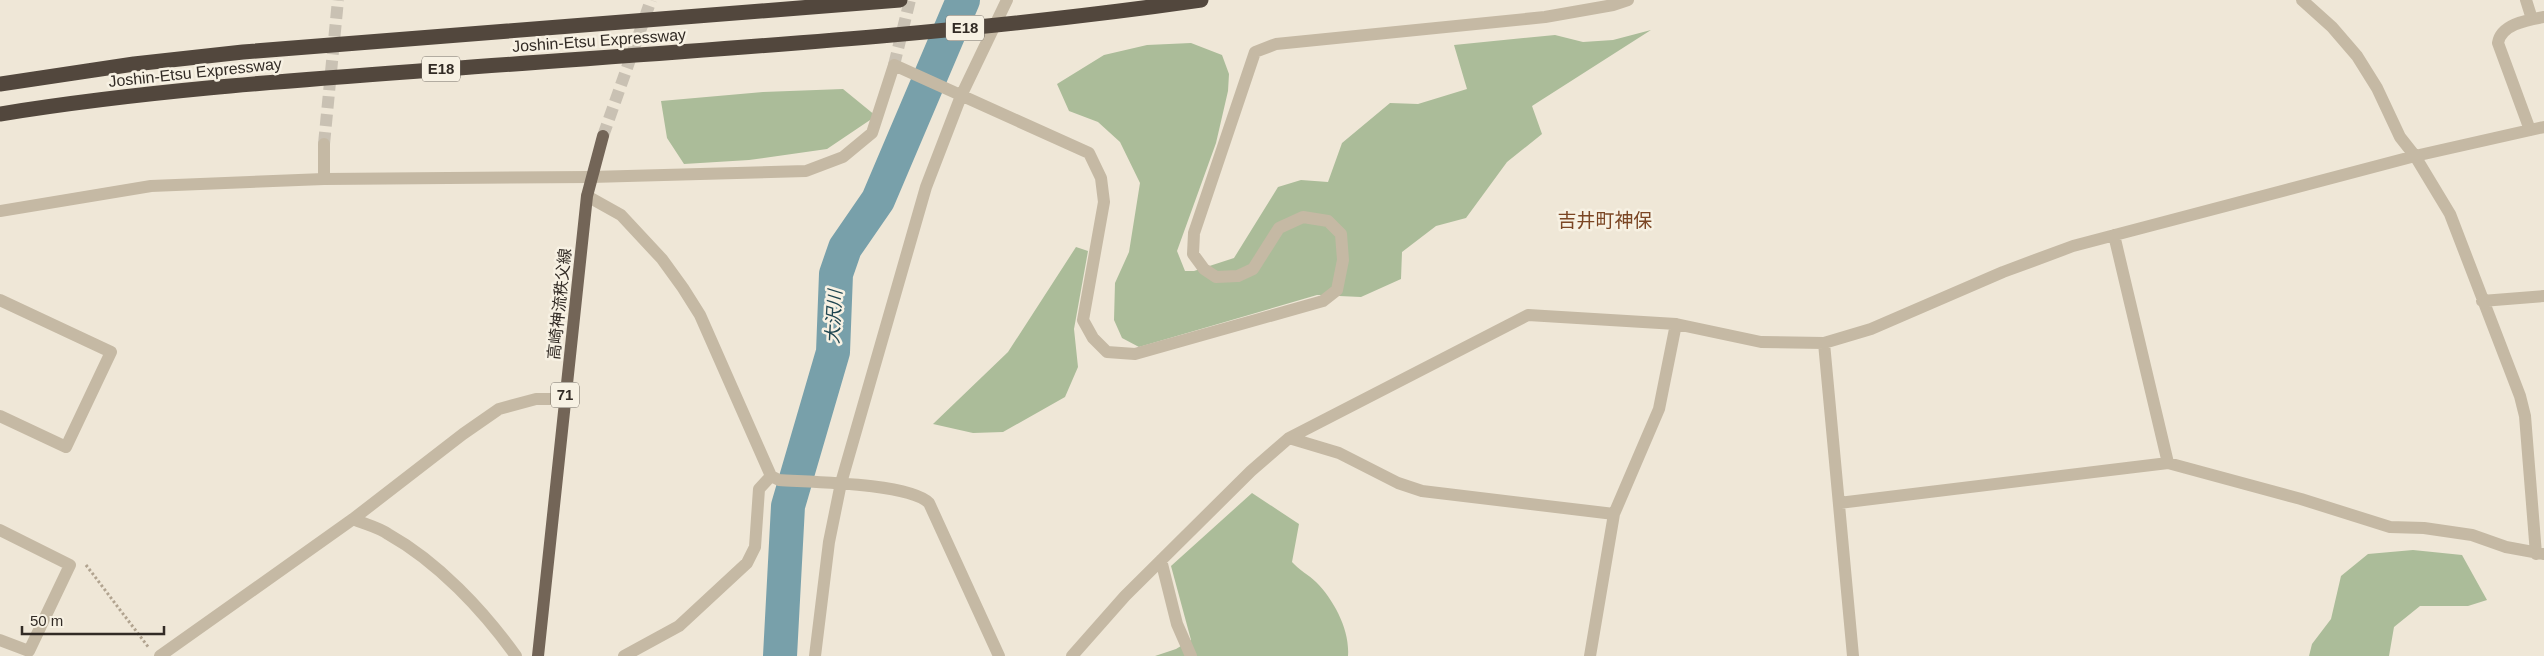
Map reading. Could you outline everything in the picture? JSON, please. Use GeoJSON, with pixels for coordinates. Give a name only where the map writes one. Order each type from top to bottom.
{"type":"FeatureCollection","features":[{"type":"Feature","properties":{"kind":"highway","name":"Joshin-Etsu Expressway"},"geometry":{"type":"LineString","coordinates":[[0,84],[134,64],[243,52],[900,0]]}},
{"type":"Feature","properties":{"kind":"highway","name":"Joshin-Etsu Expressway"},"geometry":{"type":"LineString","coordinates":[[0,114],[138,94],[884,35],[1046,20],[1201,0]]}},
{"type":"Feature","properties":{"kind":"main road","name":"高崎神流秩父線"},"geometry":{"type":"LineString","coordinates":[[538,656],[587,196],[603,136]]}},
{"type":"Feature","properties":{"kind":"street"},"geometry":{"type":"LineString","coordinates":[[815,656],[829,542],[841,483],[926,187],[961,96],[1007,0]]}},
{"type":"Feature","properties":{"kind":"street"},"geometry":{"type":"LineString","coordinates":[[0,211],[151,186],[324,179],[591,177],[806,171],[843,157],[872,133],[894,65],[1090,153],[1101,178],[1104,202],[1083,320],[1093,338],[1107,352],[1135,354],[1323,302],[1336,290],[1343,260],[1341,234],[1328,221],[1303,218],[1279,228],[1253,270],[1238,276],[1216,277],[1204,269],[1194,254],[1194,233],[1256,52],[1276,44],[1544,18],[1613,5],[1628,0]]}},
{"type":"Feature","properties":{"kind":"street"},"geometry":{"type":"LineString","coordinates":[[1839,503],[2168,463],[2301,499],[2390,528],[2424,528],[2472,535],[2540,554],[2520,396],[2450,214],[2416,156],[2400,137],[2377,88],[2357,56],[2332,28],[2302,0]]}},
{"type":"Feature","properties":{"kind":"street"},"geometry":{"type":"LineString","coordinates":[[2526,0],[2538,18],[2506,28],[2499,36],[2498,43],[2530,130]]}},
{"type":"Feature","properties":{"kind":"street"},"geometry":{"type":"LineString","coordinates":[[1072,656],[1125,596],[1251,471],[1289,438],[1528,315],[1676,324],[1761,342],[1824,343],[1871,328],[2003,272],[2073,246],[2416,156],[2544,127]]}},
{"type":"Feature","properties":{"kind":"street"},"geometry":{"type":"LineString","coordinates":[[324,144],[324,179]]}},
{"type":"Feature","properties":{"kind":"street"},"geometry":{"type":"LineString","coordinates":[[587,196],[621,215],[662,259],[683,288],[700,315],[771,476],[779,480],[841,483],[914,493],[929,503],[999,656]]}},
{"type":"Feature","properties":{"kind":"street"},"geometry":{"type":"LineString","coordinates":[[2114,235],[2168,463]]}},
{"type":"Feature","properties":{"kind":"street"},"geometry":{"type":"LineString","coordinates":[[2482,301],[2544,296]]}},
{"type":"Feature","properties":{"kind":"street"},"geometry":{"type":"LineString","coordinates":[[0,300],[111,352],[66,446],[0,416]]}},
{"type":"Feature","properties":{"kind":"street"},"geometry":{"type":"LineString","coordinates":[[1590,656],[1614,514],[1659,409],[1676,324]]}},
{"type":"Feature","properties":{"kind":"street"},"geometry":{"type":"LineString","coordinates":[[1824,343],[1853,656]]}},
{"type":"Feature","properties":{"kind":"street"},"geometry":{"type":"LineString","coordinates":[[160,656],[352,519],[499,409],[536,400],[564,399]]}},
{"type":"Feature","properties":{"kind":"street"},"geometry":{"type":"LineString","coordinates":[[1289,438],[1339,453],[1398,483],[1422,490],[1614,514]]}},
{"type":"Feature","properties":{"kind":"street"},"geometry":{"type":"LineString","coordinates":[[624,656],[679,626],[747,563],[755,548],[759,489],[771,476]]}},
{"type":"Feature","properties":{"kind":"street"},"geometry":{"type":"LineString","coordinates":[[352,519],[388,533],[439,571],[476,606],[516,656]]}},
{"type":"Feature","properties":{"kind":"street"},"geometry":{"type":"LineString","coordinates":[[0,530],[70,565],[29,651],[0,640]]}},
{"type":"Feature","properties":{"kind":"street"},"geometry":{"type":"LineString","coordinates":[[1161,560],[1177,624],[1191,656]]}},
{"type":"Feature","properties":{"kind":"path"},"geometry":{"type":"LineString","coordinates":[[70,565],[83,561],[155,656]]}},
{"type":"Feature","properties":{"kind":"green space"},"geometry":{"type":"Polygon","coordinates":[[[1651,30],[1532,106],[1542,134],[1507,162],[1466,218],[1436,226],[1402,252],[1401,279],[1361,297],[1317,295],[1139,347],[1122,338],[1114,320],[1115,283],[1129,252],[1140,183],[1120,142],[1098,122],[1069,111],[1057,84],[1104,55],[1147,45],[1191,43],[1222,55],[1229,74],[1228,91],[1216,143],[1177,251],[1185,271],[1194,271],[1234,258],[1278,187],[1301,180],[1328,182],[1342,143],[1390,103],[1418,104],[1467,89],[1454,45],[1555,35],[1583,42],[1613,40],[1651,30]]]}},
{"type":"Feature","properties":{"kind":"green space"},"geometry":{"type":"Polygon","coordinates":[[[843,89],[876,116],[827,149],[749,160],[684,164],[667,138],[661,101],[763,92],[843,89]]]}},
{"type":"Feature","properties":{"kind":"green space"},"geometry":{"type":"Polygon","coordinates":[[[1076,247],[1088,251],[1074,329],[1078,367],[1065,397],[1003,432],[973,433],[933,424],[1008,352],[1076,247]]]}},
{"type":"Feature","properties":{"kind":"green space"},"geometry":{"type":"Polygon","coordinates":[[[1252,493],[1299,524],[1292,562],[1323,589],[1335,606],[1344,626],[1348,656],[1155,656],[1176,649],[1191,640],[1171,566],[1252,493]]]}},
{"type":"Feature","properties":{"kind":"green space"},"geometry":{"type":"Polygon","coordinates":[[[2413,550],[2462,555],[2487,600],[2468,606],[2420,606],[2394,627],[2389,656],[2309,656],[2312,644],[2331,619],[2341,576],[2368,554],[2413,550]]]}},
{"type":"Feature","properties":{"kind":"waterway","name":"大沢川"},"geometry":{"type":"LineString","coordinates":[[780,656],[788,506],[833,352],[836,274],[845,248],[878,200],[963,0]]}},
{"type":"Feature","properties":{"kind":"tunnel"},"geometry":{"type":"LineString","coordinates":[[324,144],[338,0]]}},
{"type":"Feature","properties":{"kind":"tunnel"},"geometry":{"type":"LineString","coordinates":[[603,136],[651,0]]}},
{"type":"Feature","properties":{"kind":"tunnel"},"geometry":{"type":"LineString","coordinates":[[894,65],[910,0]]}},
{"type":"Feature","properties":{"kind":"district","name":"吉井町神保"},"geometry":{"type":"Point","coordinates":[1605,220]}}]}
